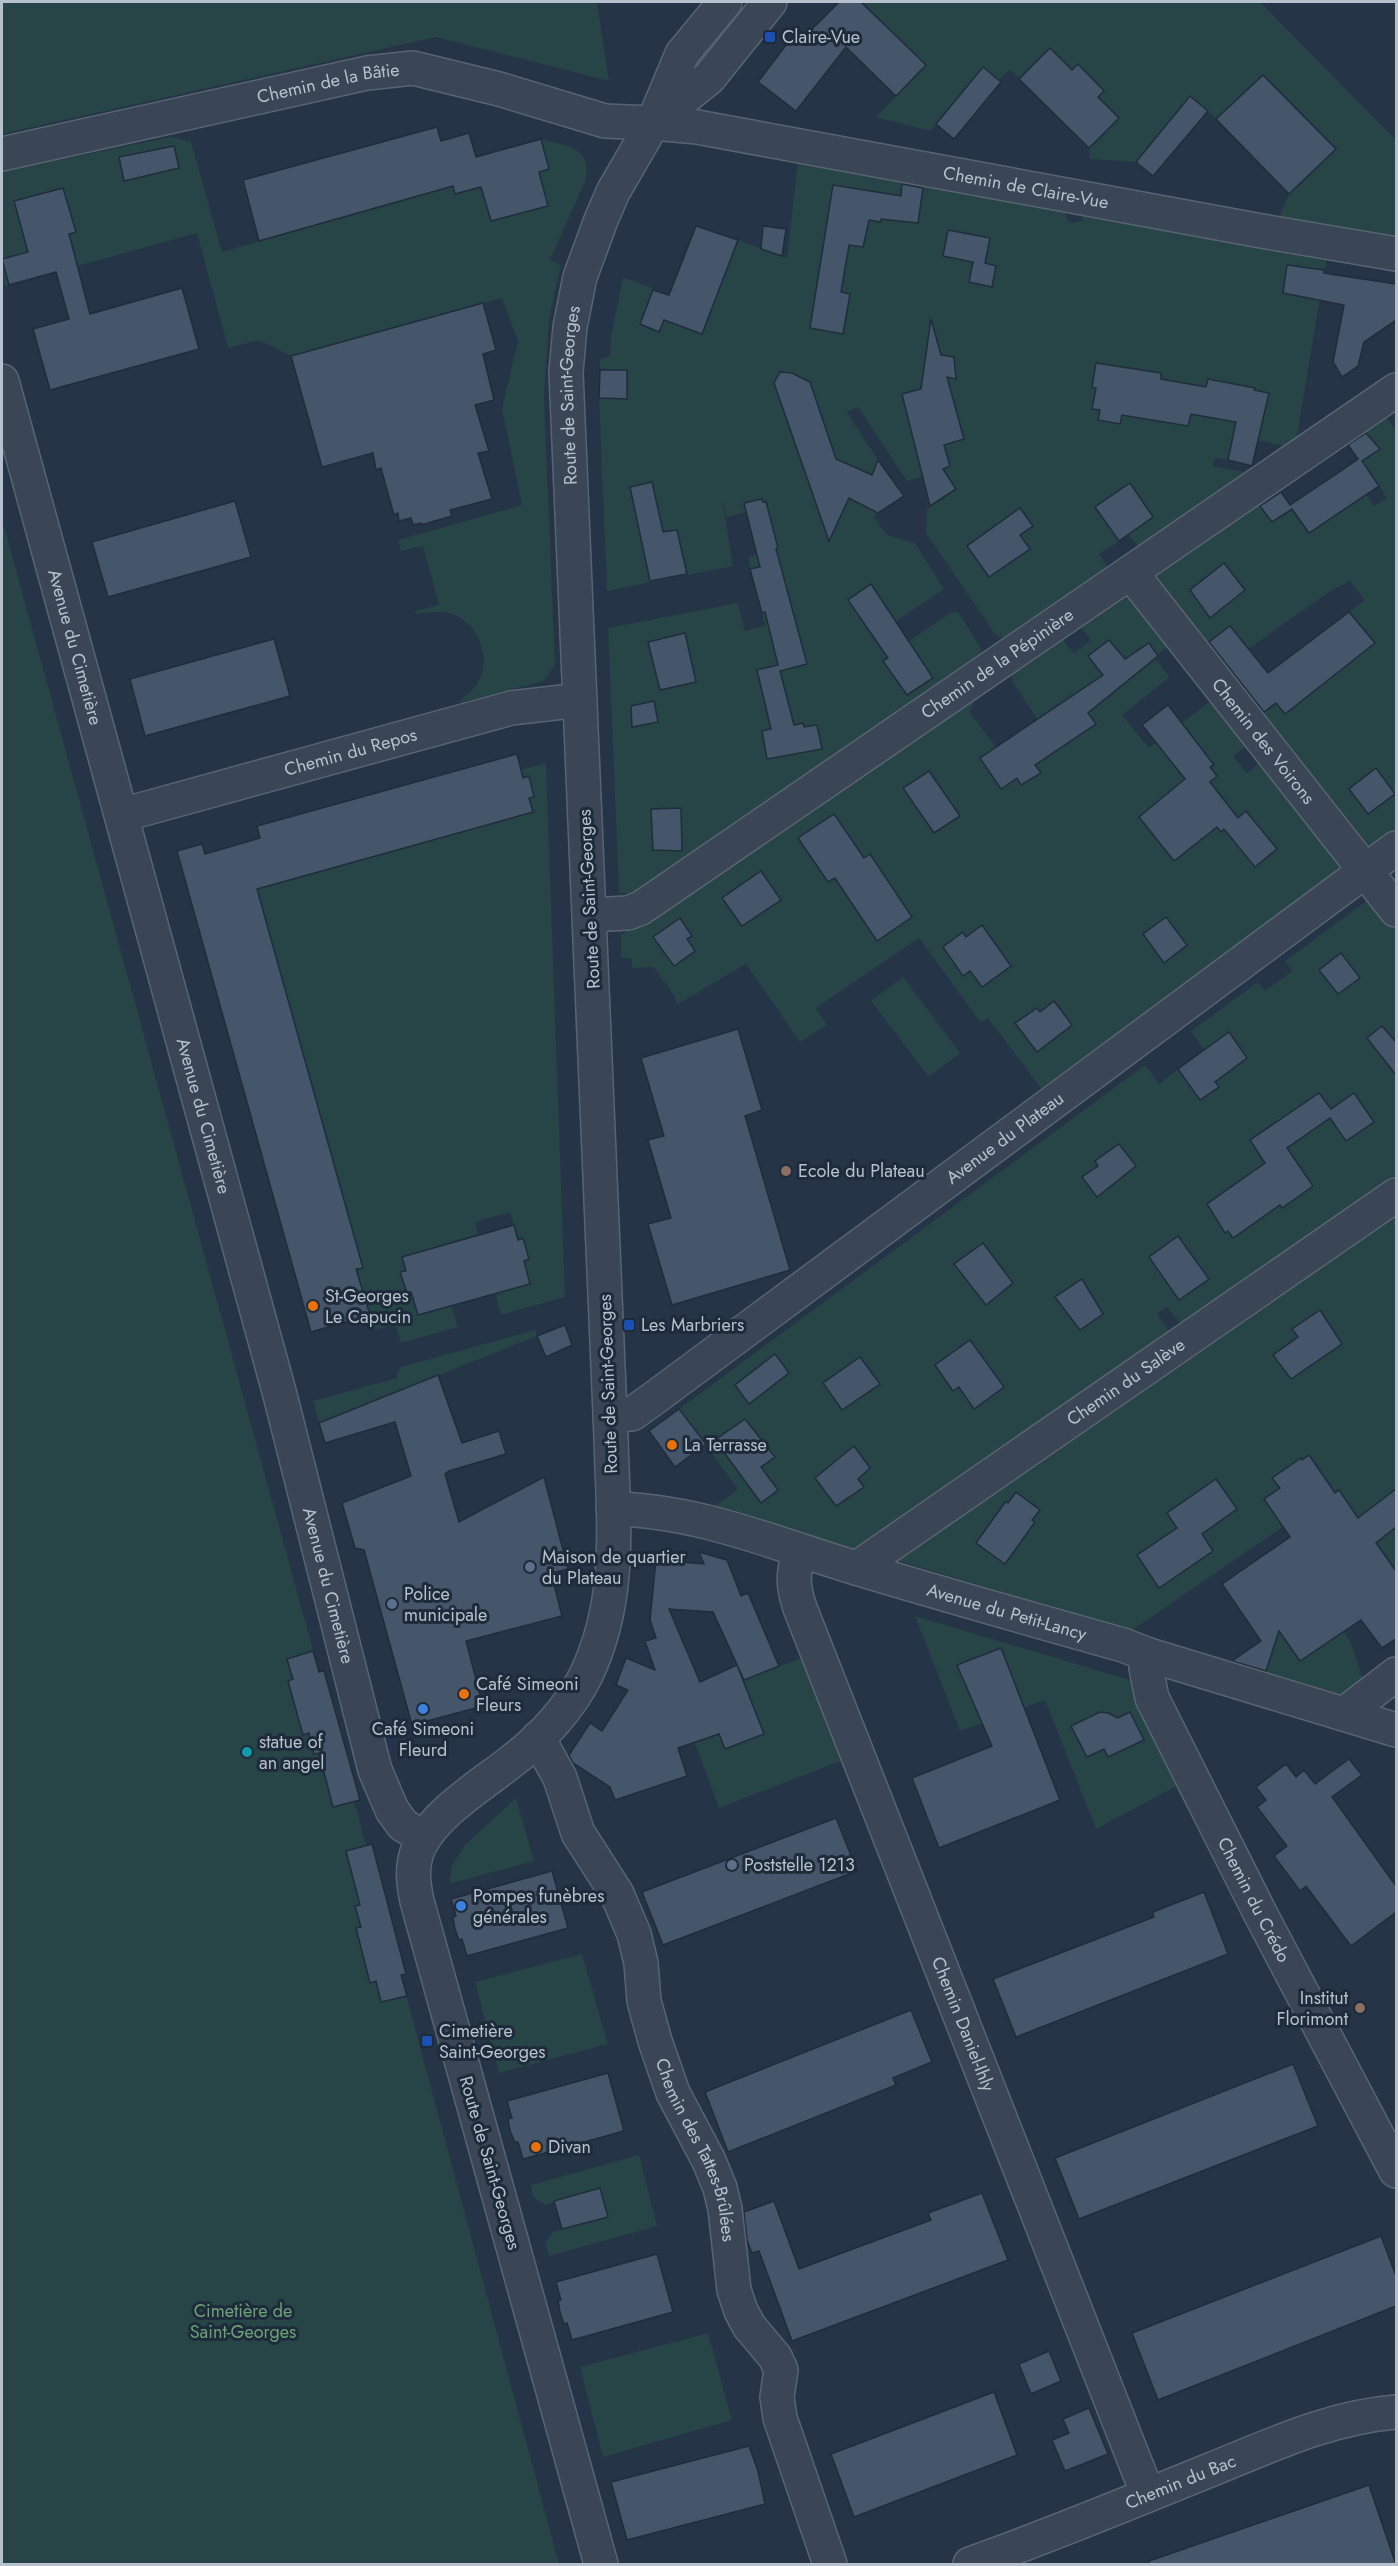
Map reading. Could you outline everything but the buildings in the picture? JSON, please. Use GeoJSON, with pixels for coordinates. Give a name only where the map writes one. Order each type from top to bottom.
{"type":"FeatureCollection","features":[{"type":"Feature","properties":{"kind":"street","name":"Route de Saint-Georges"},"geometry":{"type":"LineString","coordinates":[[601,2565],[417,1901],[413,1867],[424,1838],[434,1824],[515,1760],[538,1738],[557,1717],[585,1678],[604,1630],[614,1575],[610,1415],[590,915],[566,394],[570,327],[580,277],[613,192],[653,123],[682,54],[725,2]]}},
{"type":"Feature","properties":{"kind":"street","name":"Route de Saint-Georges"},"geometry":{"type":"LineString","coordinates":[[653,123],[710,78],[770,2]]}},
{"type":"Feature","properties":{"kind":"street","name":"Chemin de la Bâtie"},"geometry":{"type":"LineString","coordinates":[[2,154],[367,73],[413,68],[499,89],[605,122],[653,123]]}},
{"type":"Feature","properties":{"kind":"street","name":"Chemin de Claire-Vue"},"geometry":{"type":"LineString","coordinates":[[653,123],[697,127],[1396,254]]}},
{"type":"Feature","properties":{"kind":"street","name":"Avenue du Cimetière"},"geometry":{"type":"LineString","coordinates":[[2,381],[280,1395],[375,1770],[392,1810],[403,1825],[424,1838]]}},
{"type":"Feature","properties":{"kind":"street","name":"Chemin de la Pépinière"},"geometry":{"type":"LineString","coordinates":[[590,915],[628,913],[640,908],[1396,390]]}},
{"type":"Feature","properties":{"kind":"street","name":"Chemin des Voirons"},"geometry":{"type":"LineString","coordinates":[[1131,573],[1396,910]]}},
{"type":"Feature","properties":{"kind":"street","name":"Chemin du Repos"},"geometry":{"type":"LineString","coordinates":[[122,815],[512,708],[580,700]]}},
{"type":"Feature","properties":{"kind":"street","name":"Avenue du Plateau"},"geometry":{"type":"LineString","coordinates":[[610,1415],[632,1414],[657,1396],[1396,848]]}},
{"type":"Feature","properties":{"kind":"street","name":"Chemin du Salève"},"geometry":{"type":"LineString","coordinates":[[857,1568],[1396,1195]]}},
{"type":"Feature","properties":{"kind":"street","name":"Avenue du Petit-Lancy"},"geometry":{"type":"LineString","coordinates":[[613,1509],[635,1509],[735,1528],[857,1568],[1123,1646],[1396,1730]]}},
{"type":"Feature","properties":{"kind":"street","name":"Chemin Daniel-Ihly"},"geometry":{"type":"LineString","coordinates":[[799,1550],[792,1575],[800,1608],[1148,2495]]}},
{"type":"Feature","properties":{"kind":"street","name":"Chemin du Crédo"},"geometry":{"type":"LineString","coordinates":[[1149,1655],[1146,1668],[1152,1698],[1261,1916],[1396,2171]]}},
{"type":"Feature","properties":{"kind":"street"},"geometry":{"type":"LineString","coordinates":[[1344,1714],[1396,1674]]}},
{"type":"Feature","properties":{"kind":"street","name":"Chemin des Tattes-Brûlées"},"geometry":{"type":"LineString","coordinates":[[538,1738],[561,1778],[578,1833],[617,1894],[634,1934],[641,1963],[645,2001],[655,2041],[673,2092],[709,2161],[720,2188],[725,2210],[734,2290],[741,2312],[749,2326],[775,2357],[781,2370],[777,2397],[780,2418],[830,2565]]}},
{"type":"Feature","properties":{"kind":"street","name":"Chemin du Bac"},"geometry":{"type":"LineString","coordinates":[[970,2565],[1057,2533],[1329,2424],[1396,2412]]}},
{"type":"Feature","properties":{"kind":"green space"},"geometry":{"type":"Polygon","coordinates":[[[2,2],[597,2],[609,81],[436,37],[2,134],[2,2]]]}},
{"type":"Feature","properties":{"kind":"green space"},"geometry":{"type":"Polygon","coordinates":[[[861,2],[1260,2],[1396,140],[1396,244],[1275,226],[1289,194],[1263,75],[1216,119],[1190,96],[1136,162],[1090,159],[1089,148],[1119,117],[1098,97],[1104,91],[1078,64],[1072,70],[1050,48],[1020,79],[1010,69],[999,80],[983,67],[930,131],[876,117],[926,65],[861,2]]]}},
{"type":"Feature","properties":{"kind":"green space"},"geometry":{"type":"Polygon","coordinates":[[[171,137],[191,142],[222,252],[453,186],[455,194],[481,187],[491,221],[548,206],[539,172],[549,169],[541,139],[568,146],[581,155],[585,162],[585,182],[550,260],[561,265],[549,320],[544,397],[555,665],[544,681],[458,703],[476,685],[482,671],[484,660],[479,639],[473,629],[456,615],[445,612],[416,614],[415,611],[439,605],[423,546],[401,551],[398,540],[522,505],[502,409],[518,341],[502,298],[291,356],[259,340],[228,348],[197,233],[5,286],[2,273],[2,172],[171,137]]]}},
{"type":"Feature","properties":{"kind":"green space"},"geometry":{"type":"Polygon","coordinates":[[[798,160],[1063,207],[1069,223],[1083,221],[1081,212],[1327,256],[1295,448],[1234,436],[1228,460],[1215,458],[1213,466],[1256,474],[1143,552],[1129,535],[1099,554],[1112,574],[1006,641],[995,634],[926,533],[927,509],[956,489],[943,469],[950,466],[944,445],[964,439],[959,419],[916,390],[902,394],[918,457],[930,475],[907,481],[858,407],[847,412],[878,460],[866,487],[878,513],[874,517],[887,535],[915,543],[944,589],[895,622],[909,641],[952,612],[959,613],[981,648],[981,660],[648,893],[619,893],[608,628],[738,603],[745,631],[765,626],[748,557],[756,554],[747,512],[727,517],[722,498],[733,566],[607,591],[599,398],[600,359],[610,356],[611,336],[623,277],[711,311],[738,240],[787,258],[798,160]],[[836,459],[833,531],[856,482],[843,462],[836,459]]]}},
{"type":"Feature","properties":{"kind":"green space"},"geometry":{"type":"Polygon","coordinates":[[[1381,412],[1396,430],[1396,830],[1369,850],[1241,697],[1247,692],[1264,713],[1276,703],[1285,714],[1374,643],[1349,612],[1364,600],[1350,581],[1326,594],[1219,670],[1155,585],[1155,571],[1255,501],[1272,522],[1292,509],[1309,533],[1366,494],[1374,506],[1387,498],[1367,468],[1360,462],[1380,449],[1362,428],[1381,412]]]}},
{"type":"Feature","properties":{"kind":"green space","name":"Cimetière de Saint-Georges"},"geometry":{"type":"Polygon","coordinates":[[[2,519],[334,1726],[559,2564],[2,2564],[2,519]]]}},
{"type":"Feature","properties":{"kind":"green space"},"geometry":{"type":"Polygon","coordinates":[[[1129,588],[1172,643],[1154,657],[1170,677],[1122,715],[1149,748],[1216,697],[1245,737],[1244,748],[1233,756],[1247,773],[1264,759],[1348,865],[1043,1091],[988,1018],[981,1023],[919,938],[816,1008],[827,1025],[800,1042],[746,964],[678,1004],[653,967],[632,968],[632,959],[621,958],[621,935],[978,691],[970,713],[996,747],[1001,788],[1017,778],[1022,785],[1040,773],[1035,765],[1048,756],[1037,719],[1012,681],[1012,669],[1059,635],[1074,653],[1091,640],[1078,623],[1129,588]]]}},
{"type":"Feature","properties":{"kind":"green space"},"geometry":{"type":"Polygon","coordinates":[[[546,763],[565,1297],[501,1315],[495,1293],[530,1284],[510,1212],[475,1222],[478,1234],[402,1257],[418,1314],[451,1305],[458,1327],[401,1343],[395,1325],[374,1330],[241,852],[274,885],[533,812],[529,798],[534,796],[529,776],[524,778],[521,770],[546,763]]]}},
{"type":"Feature","properties":{"kind":"green space"},"geometry":{"type":"Polygon","coordinates":[[[1368,900],[1376,901],[1396,927],[1396,1186],[1182,1326],[1167,1307],[1157,1314],[1175,1339],[864,1552],[714,1507],[738,1489],[679,1409],[1145,1065],[1159,1084],[1178,1069],[1200,1100],[1218,1087],[1215,1082],[1247,1058],[1229,1032],[1204,1050],[1191,1031],[1258,982],[1265,991],[1292,971],[1285,961],[1368,900]]]}},
{"type":"Feature","properties":{"kind":"green space"},"geometry":{"type":"Polygon","coordinates":[[[903,977],[960,1053],[929,1077],[871,1001],[903,977]]]}},
{"type":"Feature","properties":{"kind":"green space"},"geometry":{"type":"Polygon","coordinates":[[[1396,1206],[1396,1570],[1338,1489],[1131,1631],[886,1557],[1396,1206]]]}},
{"type":"Feature","properties":{"kind":"green space"},"geometry":{"type":"Polygon","coordinates":[[[535,1330],[537,1336],[319,1423],[313,1401],[397,1378],[397,1372],[401,1367],[535,1330]]]}},
{"type":"Feature","properties":{"kind":"green space"},"geometry":{"type":"Polygon","coordinates":[[[1323,1600],[1350,1641],[1365,1684],[1344,1698],[1266,1672],[1278,1629],[1323,1600]]]}},
{"type":"Feature","properties":{"kind":"green space"},"geometry":{"type":"Polygon","coordinates":[[[915,1616],[1133,1681],[1186,1781],[1096,1829],[1045,1700],[960,1731],[915,1616]]]}},
{"type":"Feature","properties":{"kind":"green space"},"geometry":{"type":"Polygon","coordinates":[[[810,1655],[851,1757],[719,1808],[680,1704],[810,1655]]]}},
{"type":"Feature","properties":{"kind":"green space"},"geometry":{"type":"Polygon","coordinates":[[[516,1798],[534,1861],[449,1884],[452,1865],[465,1845],[516,1798]]]}},
{"type":"Feature","properties":{"kind":"green space"},"geometry":{"type":"Polygon","coordinates":[[[582,1954],[608,2044],[499,2073],[475,1982],[582,1954]]]}},
{"type":"Feature","properties":{"kind":"green space"},"geometry":{"type":"Polygon","coordinates":[[[639,2155],[657,2226],[549,2256],[545,2243],[552,2232],[608,2216],[600,2188],[545,2205],[533,2197],[531,2185],[639,2155]]]}},
{"type":"Feature","properties":{"kind":"green space"},"geometry":{"type":"Polygon","coordinates":[[[708,2333],[732,2420],[603,2457],[580,2367],[708,2333]]]}},
{"type":"Feature","properties":{"kind":"place","name":"Claire-Vue"},"geometry":{"type":"Point","coordinates":[770,37]}},
{"type":"Feature","properties":{"kind":"place","name":"Ecole du Plateau"},"geometry":{"type":"Point","coordinates":[786,1171]}},
{"type":"Feature","properties":{"kind":"place","name":"St-Georges Le Capucin"},"geometry":{"type":"Point","coordinates":[313,1306]}},
{"type":"Feature","properties":{"kind":"place","name":"Les Marbriers"},"geometry":{"type":"Point","coordinates":[629,1325]}},
{"type":"Feature","properties":{"kind":"place","name":"La Terrasse"},"geometry":{"type":"Point","coordinates":[672,1445]}},
{"type":"Feature","properties":{"kind":"place","name":"Maison de quartier du Plateau"},"geometry":{"type":"Point","coordinates":[530,1567]}},
{"type":"Feature","properties":{"kind":"place","name":"Police municipale"},"geometry":{"type":"Point","coordinates":[392,1604]}},
{"type":"Feature","properties":{"kind":"place","name":"Café Simeoni Fleurs"},"geometry":{"type":"Point","coordinates":[464,1694]}},
{"type":"Feature","properties":{"kind":"place","name":"Café Simeoni Fleurd"},"geometry":{"type":"Point","coordinates":[423,1709]}},
{"type":"Feature","properties":{"kind":"place","name":"statue of an angel"},"geometry":{"type":"Point","coordinates":[247,1752]}},
{"type":"Feature","properties":{"kind":"place","name":"Poststelle 1213"},"geometry":{"type":"Point","coordinates":[732,1865]}},
{"type":"Feature","properties":{"kind":"place","name":"Pompes funèbres générales"},"geometry":{"type":"Point","coordinates":[461,1906]}},
{"type":"Feature","properties":{"kind":"place","name":"Institut Florimont"},"geometry":{"type":"Point","coordinates":[1360,2008]}},
{"type":"Feature","properties":{"kind":"place","name":"Cimetière Saint-Georges"},"geometry":{"type":"Point","coordinates":[427,2041]}},
{"type":"Feature","properties":{"kind":"place","name":"Divan"},"geometry":{"type":"Point","coordinates":[536,2147]}}]}
